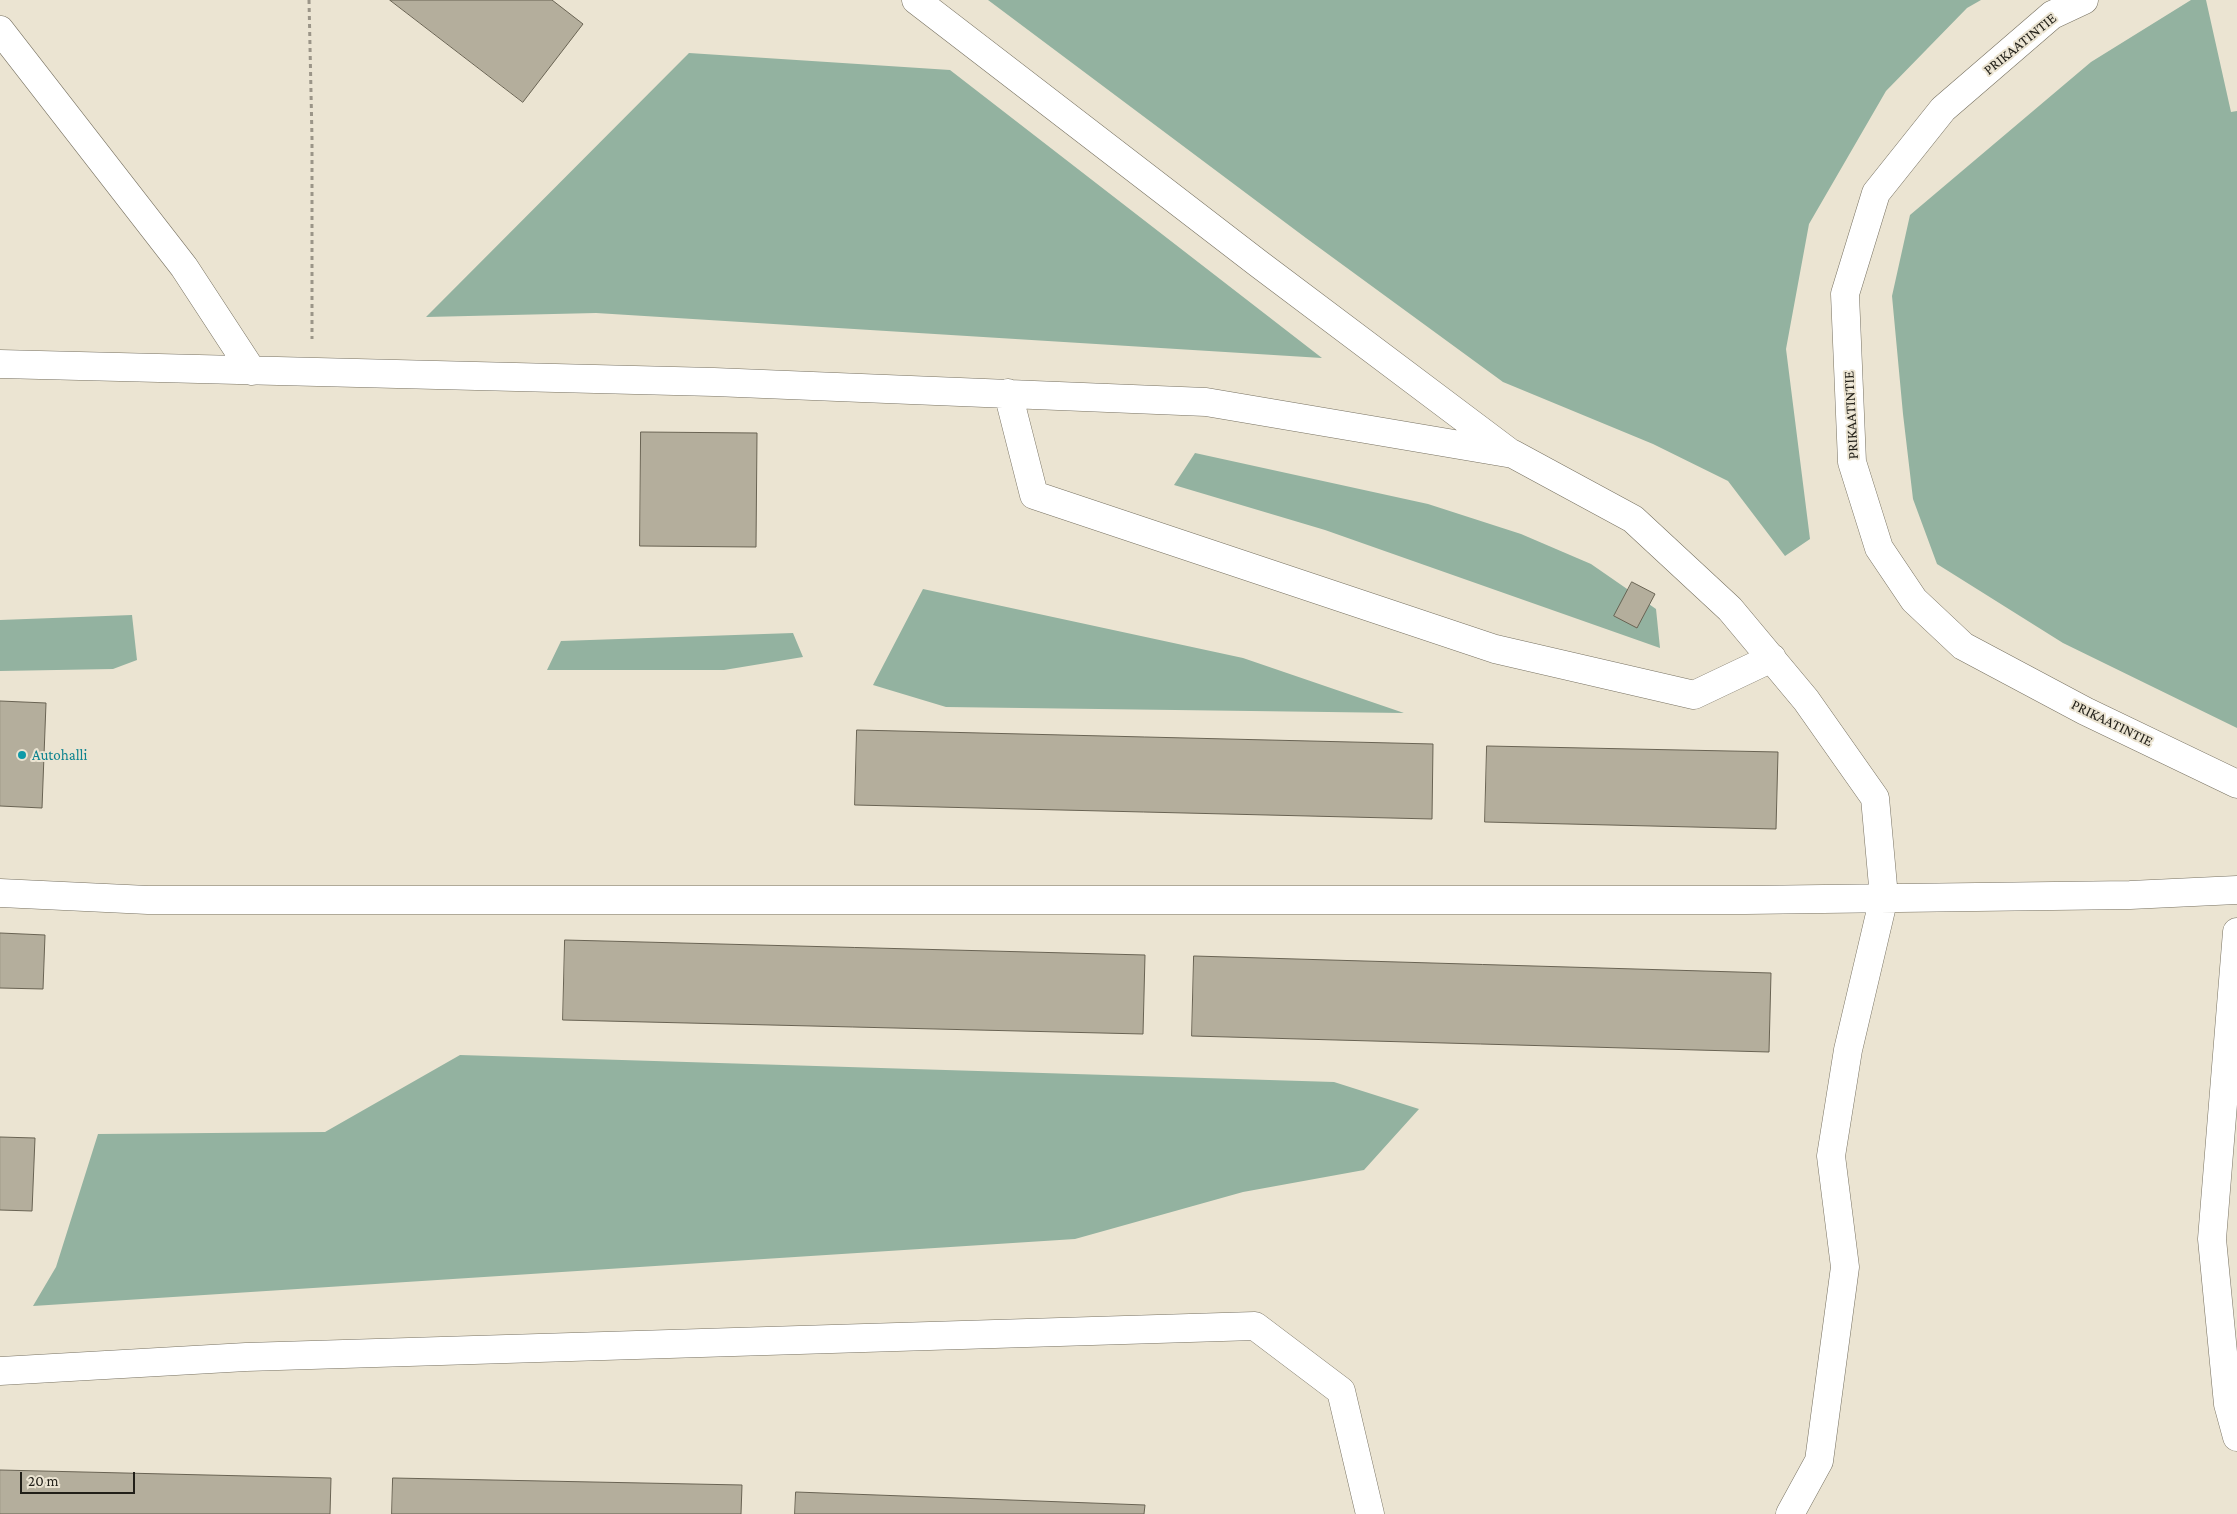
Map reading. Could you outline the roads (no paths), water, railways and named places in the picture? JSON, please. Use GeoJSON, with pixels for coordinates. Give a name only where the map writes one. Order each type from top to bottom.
{"type":"FeatureCollection","features":[{"type":"Feature","properties":{"kind":"street"},"geometry":{"type":"LineString","coordinates":[[916,0],[1267,270],[1512,454],[1633,519],[1730,608],[1806,700],[1875,798],[1884,897],[1848,1050],[1831,1156],[1845,1267],[1819,1461],[1790,1514]]}},
{"type":"Feature","properties":{"kind":"street","name":"PRIKAATINTIE"},"geometry":{"type":"LineString","coordinates":[[2084,0],[2052,15],[1943,109],[1876,193],[1845,294],[1852,462],[1879,548],[1914,600],[1964,646],[2085,711],[2237,784]]}},
{"type":"Feature","properties":{"kind":"street"},"geometry":{"type":"LineString","coordinates":[[0,30],[184,268],[252,371]]}},
{"type":"Feature","properties":{"kind":"street"},"geometry":{"type":"LineString","coordinates":[[0,364],[724,383],[1206,402],[1512,454]]}},
{"type":"Feature","properties":{"kind":"street"},"geometry":{"type":"LineString","coordinates":[[1008,393],[1034,496],[1495,649],[1694,695],[1772,658]]}},
{"type":"Feature","properties":{"kind":"street"},"geometry":{"type":"LineString","coordinates":[[0,893],[148,900],[1746,900],[2130,895],[2237,890]]}},
{"type":"Feature","properties":{"kind":"street"},"geometry":{"type":"LineString","coordinates":[[2237,932],[2212,1240],[2228,1404],[2237,1437]]}},
{"type":"Feature","properties":{"kind":"street"},"geometry":{"type":"LineString","coordinates":[[0,1371],[256,1357],[1255,1326],[1341,1391],[1370,1514]]}},
{"type":"Feature","properties":{"kind":"place","name":"Autohalli"},"geometry":{"type":"Point","coordinates":[22,755]}}]}
